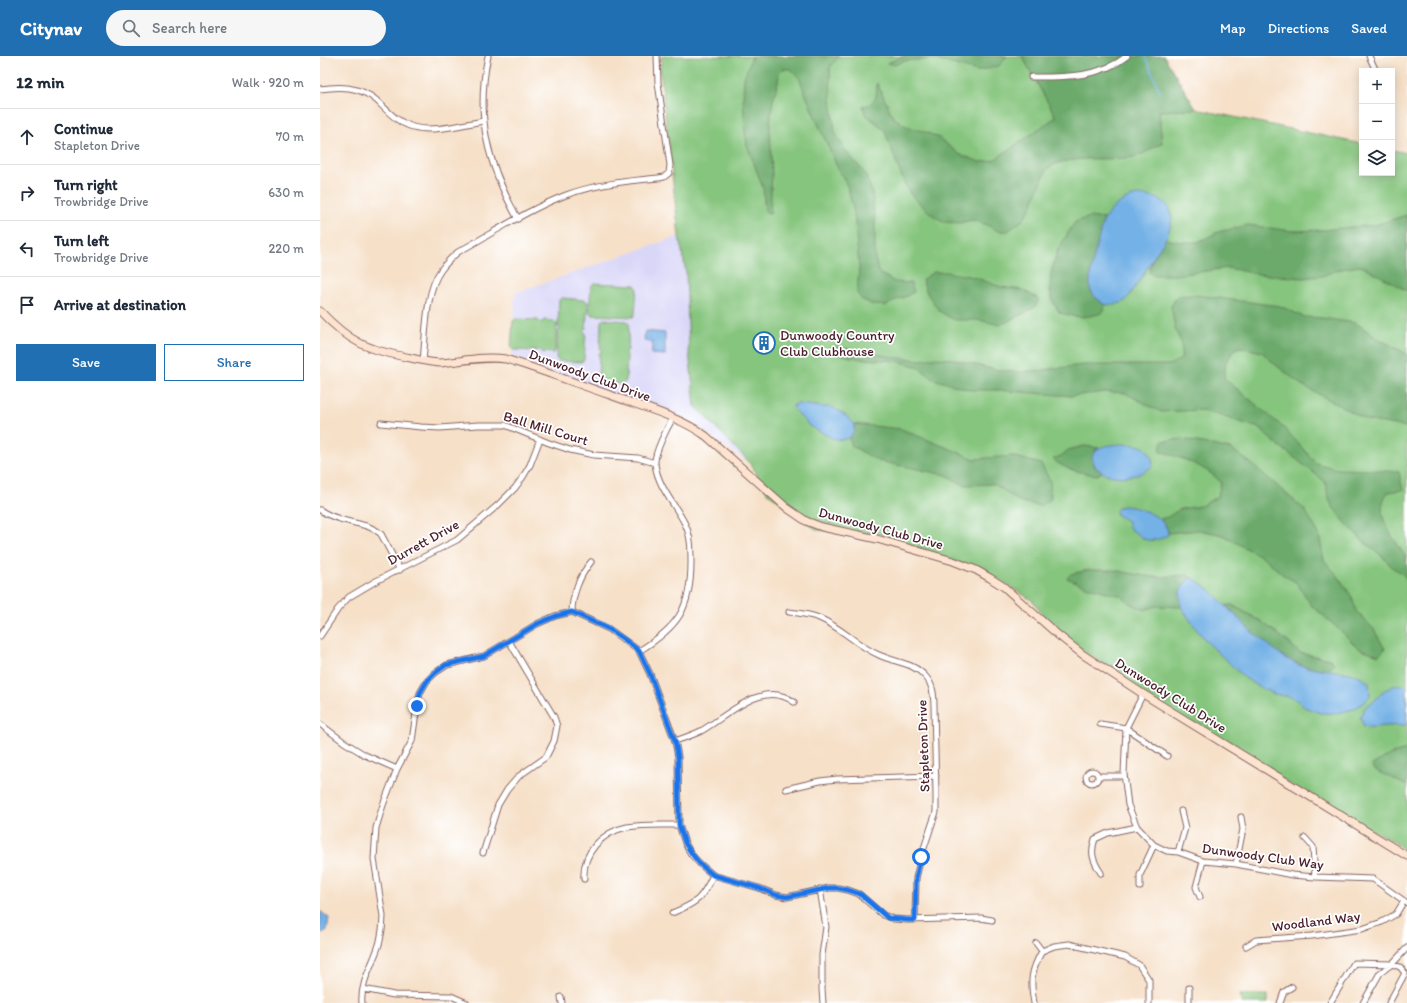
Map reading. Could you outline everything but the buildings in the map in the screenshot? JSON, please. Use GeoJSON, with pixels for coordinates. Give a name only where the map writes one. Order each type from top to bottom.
{"type":"FeatureCollection","features":[{"type":"Feature","properties":{"kind":"street"},"geometry":{"type":"LineString","coordinates":[[488,56],[483,92],[484,121],[488,146],[495,173],[518,219]]}},
{"type":"Feature","properties":{"kind":"street"},"geometry":{"type":"LineString","coordinates":[[423,361],[430,294],[434,281],[440,270],[458,252],[551,201],[582,190],[608,184],[664,177],[669,173],[670,165],[658,83],[657,56]]}},
{"type":"Feature","properties":{"kind":"street"},"geometry":{"type":"LineString","coordinates":[[1031,77],[1066,77],[1090,73],[1108,67],[1127,56]]}},
{"type":"Feature","properties":{"kind":"street"},"geometry":{"type":"LineString","coordinates":[[1369,56],[1375,68]]}},
{"type":"Feature","properties":{"kind":"street"},"geometry":{"type":"LineString","coordinates":[[320,89],[345,87],[356,89],[367,94],[404,124],[414,127],[433,128],[484,121]]}},
{"type":"Feature","properties":{"kind":"street","name":"Dunwoody Club Drive"},"geometry":{"type":"LineString","coordinates":[[320,311],[337,329],[353,340],[382,352],[423,361],[441,363],[487,358],[506,359],[673,418],[693,427],[706,436],[787,508],[806,521],[822,527],[877,539],[954,561],[976,570],[990,578],[1004,587],[1058,635],[1082,654],[1143,694],[1407,856]]}},
{"type":"Feature","properties":{"kind":"street"},"geometry":{"type":"LineString","coordinates":[[639,651],[656,640],[676,621],[685,606],[690,591],[691,545],[686,526],[679,512],[665,493],[655,462],[661,441],[673,418]]}},
{"type":"Feature","properties":{"kind":"street","name":"Ball Mill Court"},"geometry":{"type":"LineString","coordinates":[[381,423],[440,428],[478,425],[505,426],[559,447],[578,452],[627,457],[655,462]]}},
{"type":"Feature","properties":{"kind":"street","name":"Durrett Drive"},"geometry":{"type":"LineString","coordinates":[[320,636],[338,609],[349,597],[376,581],[457,540],[498,505],[515,488],[530,466],[540,439]]}},
{"type":"Feature","properties":{"kind":"street"},"geometry":{"type":"LineString","coordinates":[[320,510],[340,519],[377,530],[381,534],[400,570]]}},
{"type":"Feature","properties":{"kind":"street"},"geometry":{"type":"LineString","coordinates":[[572,612],[572,607],[581,578],[585,569],[591,562]]}},
{"type":"Feature","properties":{"kind":"street"},"geometry":{"type":"LineString","coordinates":[[362,1003],[364,983],[380,940],[383,923],[374,859],[375,834],[382,805],[397,769],[412,741],[420,693],[427,681],[446,665],[484,656],[537,624],[556,616],[572,612],[609,629],[639,651],[650,674],[675,741],[678,757],[679,825],[685,843],[692,854],[700,864],[713,875],[759,888],[776,895],[787,897],[820,890],[838,888],[848,890],[860,894],[888,918],[908,920],[981,918],[992,920]]}},
{"type":"Feature","properties":{"kind":"street","name":"Stapleton Drive"},"geometry":{"type":"LineString","coordinates":[[789,612],[802,613],[819,618],[835,626],[880,656],[913,666],[925,676],[930,683],[934,695],[936,812],[921,857],[916,878],[915,920]]}},
{"type":"Feature","properties":{"kind":"street"},"geometry":{"type":"LineString","coordinates":[[483,853],[498,805],[507,790],[519,776],[546,757],[554,741],[557,726],[554,717],[508,641]]}},
{"type":"Feature","properties":{"kind":"street"},"geometry":{"type":"LineString","coordinates":[[675,741],[700,732],[746,702],[759,696],[769,694],[783,696],[794,702]]}},
{"type":"Feature","properties":{"kind":"street","name":"Dunwoody Club Way"},"geometry":{"type":"LineString","coordinates":[[1143,694],[1126,728],[1124,776],[1128,805],[1137,828],[1154,845],[1167,851],[1178,852],[1203,861],[1236,864],[1292,875],[1314,878],[1374,879],[1406,902]]}},
{"type":"Feature","properties":{"kind":"street"},"geometry":{"type":"LineString","coordinates":[[1100,724],[1126,728],[1167,756]]}},
{"type":"Feature","properties":{"kind":"street"},"geometry":{"type":"LineString","coordinates":[[321,726],[365,755],[397,769]]}},
{"type":"Feature","properties":{"kind":"street"},"geometry":{"type":"LineString","coordinates":[[786,789],[837,778],[936,776]]}},
{"type":"Feature","properties":{"kind":"street"},"geometry":{"type":"LineString","coordinates":[[1098,776],[1124,776]]}},
{"type":"Feature","properties":{"kind":"street"},"geometry":{"type":"LineString","coordinates":[[1178,852],[1185,828],[1181,811]]}},
{"type":"Feature","properties":{"kind":"street"},"geometry":{"type":"LineString","coordinates":[[1236,864],[1243,829],[1241,817]]}},
{"type":"Feature","properties":{"kind":"street"},"geometry":{"type":"LineString","coordinates":[[584,879],[583,871],[588,854],[597,843],[608,834],[628,827],[679,825]]}},
{"type":"Feature","properties":{"kind":"street"},"geometry":{"type":"LineString","coordinates":[[1101,873],[1094,863],[1093,846],[1095,839],[1108,833],[1137,828]]}},
{"type":"Feature","properties":{"kind":"street"},"geometry":{"type":"LineString","coordinates":[[1305,838],[1313,847],[1314,878]]}},
{"type":"Feature","properties":{"kind":"street"},"geometry":{"type":"LineString","coordinates":[[1140,887],[1140,875],[1154,845]]}},
{"type":"Feature","properties":{"kind":"street"},"geometry":{"type":"LineString","coordinates":[[1200,897],[1196,887],[1203,861]]}},
{"type":"Feature","properties":{"kind":"street"},"geometry":{"type":"LineString","coordinates":[[672,913],[687,907],[700,898],[705,892],[713,875]]}},
{"type":"Feature","properties":{"kind":"street"},"geometry":{"type":"LineString","coordinates":[[820,890],[826,927],[822,956],[823,1003]]}},
{"type":"Feature","properties":{"kind":"street","name":"Woodland Way"},"geometry":{"type":"LineString","coordinates":[[1246,946],[1256,940],[1312,936],[1362,929],[1382,922],[1396,914],[1406,902]]}},
{"type":"Feature","properties":{"kind":"street"},"geometry":{"type":"LineString","coordinates":[[1036,943],[1042,951]]}},
{"type":"Feature","properties":{"kind":"street"},"geometry":{"type":"LineString","coordinates":[[1034,1003],[1031,986],[1032,974],[1035,964],[1042,951],[1054,946],[1069,944],[1125,957],[1139,965],[1149,980],[1148,1003]]}},
{"type":"Feature","properties":{"kind":"street"},"geometry":{"type":"LineString","coordinates":[[1363,1003],[1380,973],[1392,964],[1407,948]]}},
{"type":"Feature","properties":{"kind":"street"},"geometry":{"type":"LineString","coordinates":[[1330,1003],[1354,963],[1392,964],[1400,967],[1405,973],[1389,1003]]}},
{"type":"Feature","properties":{"kind":"street"},"geometry":{"type":"LineString","coordinates":[[1283,1002],[1284,992],[1292,987]]}},
{"type":"Feature","properties":{"kind":"street"},"geometry":{"type":"LineString","coordinates":[[1188,1003],[1189,988]]}},
{"type":"Feature","properties":{"kind":"street"},"geometry":{"type":"LineString","coordinates":[[363,989],[394,995],[451,996],[467,1003]]}},
{"type":"Feature","properties":{"kind":"shaded area"},"geometry":{"type":"Polygon","coordinates":[[[679,236],[686,272],[689,352],[695,406],[750,463],[716,441],[690,419],[582,385],[512,356],[515,293],[679,236]]]}},
{"type":"Feature","properties":{"kind":"green space"},"geometry":{"type":"Polygon","coordinates":[[[662,56],[1022,56],[1056,117],[1196,109],[1359,143],[1359,176],[1395,176],[1395,151],[1407,153],[1407,852],[1394,842],[1303,792],[1152,701],[1115,671],[1055,634],[1033,601],[992,575],[880,534],[817,530],[768,493],[750,463],[695,406],[689,352],[686,272],[679,236],[660,69],[662,56]]]}},
{"type":"Feature","properties":{"kind":"green space"},"geometry":{"type":"Polygon","coordinates":[[[752,56],[839,56],[830,68],[831,98],[835,132],[845,150],[865,173],[872,192],[875,218],[875,259],[879,273],[895,282],[911,283],[914,292],[886,306],[873,305],[861,299],[857,293],[859,268],[854,213],[849,192],[799,78],[791,69],[783,69],[779,73],[772,105],[770,126],[772,174],[770,213],[765,212],[763,188],[747,145],[745,132],[743,98],[744,78],[752,56]]]}},
{"type":"Feature","properties":{"kind":"green space"},"geometry":{"type":"Polygon","coordinates":[[[906,56],[1007,56],[999,66],[978,71],[933,59],[903,61],[895,65],[887,63],[906,56]]]}},
{"type":"Feature","properties":{"kind":"green space"},"geometry":{"type":"Polygon","coordinates":[[[1022,56],[1164,56],[1196,109],[1159,111],[1162,143],[1140,155],[1115,159],[1075,160],[1053,165],[1046,171],[1032,205],[1023,220],[1008,231],[998,231],[985,224],[972,220],[960,223],[944,222],[934,216],[911,195],[904,183],[884,129],[865,114],[863,106],[869,105],[876,98],[877,83],[893,117],[906,126],[939,138],[959,154],[980,162],[994,160],[1056,117],[1022,56]]]}},
{"type":"Feature","properties":{"kind":"green space"},"geometry":{"type":"Polygon","coordinates":[[[1407,215],[1407,291],[1366,268],[1359,266],[1337,270],[1322,276],[1303,278],[1257,274],[1228,268],[1176,275],[1152,275],[1149,271],[1152,261],[1165,239],[1182,242],[1198,242],[1218,232],[1248,225],[1292,231],[1375,225],[1407,215]]]}},
{"type":"Feature","properties":{"kind":"green space"},"geometry":{"type":"Polygon","coordinates":[[[1090,217],[1105,219],[1102,225],[1098,300],[1105,305],[1102,313],[1086,317],[1076,317],[1060,313],[1053,302],[1050,290],[1051,273],[1058,249],[1075,222],[1090,217]]]}},
{"type":"Feature","properties":{"kind":"green space"},"geometry":{"type":"Polygon","coordinates":[[[933,272],[946,272],[974,277],[1001,287],[1023,290],[1039,299],[1035,307],[1029,311],[1000,325],[979,320],[954,320],[939,311],[927,293],[922,280],[933,272]]]}},
{"type":"Feature","properties":{"kind":"green space"},"geometry":{"type":"Polygon","coordinates":[[[594,283],[635,285],[637,288],[635,314],[633,317],[592,315],[589,312],[591,286],[594,283]]]}},
{"type":"Feature","properties":{"kind":"green space"},"geometry":{"type":"Polygon","coordinates":[[[1195,295],[1280,306],[1304,317],[1356,323],[1377,338],[1407,354],[1406,427],[1366,420],[1302,385],[1277,366],[1262,352],[1239,347],[1234,350],[1226,362],[1224,378],[1284,428],[1316,463],[1337,469],[1399,472],[1403,490],[1388,492],[1383,501],[1382,509],[1386,526],[1406,558],[1407,580],[1402,573],[1393,568],[1382,556],[1363,541],[1344,521],[1332,506],[1327,493],[1327,486],[1324,481],[1268,437],[1262,429],[1202,410],[1161,412],[1125,393],[1106,392],[1071,396],[995,390],[970,390],[933,379],[919,367],[897,361],[861,359],[843,355],[828,349],[831,346],[920,360],[936,358],[953,359],[992,369],[1017,372],[1082,365],[1169,365],[1181,359],[1182,344],[1175,329],[1171,306],[1177,296],[1195,295]]]}},
{"type":"Feature","properties":{"kind":"green space"},"geometry":{"type":"Polygon","coordinates":[[[562,298],[585,300],[588,302],[586,329],[584,331],[586,333],[584,360],[581,362],[558,361],[556,358],[558,331],[560,329],[558,327],[559,300],[562,298]]]}},
{"type":"Feature","properties":{"kind":"green space"},"geometry":{"type":"Polygon","coordinates":[[[516,319],[538,320],[541,323],[544,320],[554,321],[557,324],[555,350],[553,353],[542,352],[539,349],[537,351],[513,350],[511,347],[513,321],[516,319]]]}},
{"type":"Feature","properties":{"kind":"green space"},"geometry":{"type":"Polygon","coordinates":[[[604,319],[627,321],[629,323],[628,350],[625,352],[627,355],[626,381],[623,384],[600,382],[598,379],[599,353],[602,351],[600,348],[601,321],[604,319]]]}},
{"type":"Feature","properties":{"kind":"green space"},"geometry":{"type":"Polygon","coordinates":[[[854,424],[901,429],[975,459],[1012,456],[1041,464],[1050,480],[1051,499],[1040,506],[1018,501],[994,484],[964,485],[946,475],[878,461],[852,446],[849,438],[854,431],[854,424]]]}},
{"type":"Feature","properties":{"kind":"green space"},"geometry":{"type":"Polygon","coordinates":[[[1183,439],[1231,449],[1252,464],[1305,510],[1319,534],[1324,560],[1338,576],[1352,597],[1356,611],[1373,628],[1385,649],[1379,655],[1358,648],[1311,605],[1297,583],[1282,574],[1263,557],[1223,535],[1199,530],[1168,533],[1166,526],[1160,519],[1168,517],[1180,509],[1201,506],[1218,496],[1221,482],[1208,471],[1185,460],[1160,451],[1162,441],[1183,439]]]}},
{"type":"Feature","properties":{"kind":"green space"},"geometry":{"type":"Polygon","coordinates":[[[1084,446],[1101,448],[1095,450],[1094,466],[1102,472],[1098,475],[1080,472],[1062,466],[1053,459],[1061,456],[1068,450],[1084,446]]]}},
{"type":"Feature","properties":{"kind":"green space"},"geometry":{"type":"Polygon","coordinates":[[[1088,570],[1114,570],[1145,576],[1162,577],[1187,575],[1192,578],[1188,580],[1180,591],[1181,607],[1156,606],[1145,610],[1129,603],[1121,596],[1085,586],[1067,578],[1071,574],[1088,570]]]}},
{"type":"Feature","properties":{"kind":"green space"},"geometry":{"type":"Polygon","coordinates":[[[1226,605],[1232,605],[1261,621],[1300,653],[1330,659],[1334,663],[1329,669],[1316,669],[1303,666],[1290,660],[1266,645],[1245,626],[1226,605]]]}},
{"type":"Feature","properties":{"kind":"green space"},"geometry":{"type":"Polygon","coordinates":[[[1407,750],[1407,786],[1373,769],[1372,765],[1391,754],[1407,750]]]}},
{"type":"Feature","properties":{"kind":"green space"},"geometry":{"type":"Polygon","coordinates":[[[1239,995],[1268,995],[1268,1003],[1242,1003],[1239,995]]]}},
{"type":"Feature","properties":{"kind":"water"},"geometry":{"type":"Polygon","coordinates":[[[1136,195],[1152,197],[1165,203],[1171,214],[1169,231],[1163,243],[1127,299],[1122,303],[1105,305],[1097,299],[1091,291],[1090,286],[1091,269],[1102,225],[1108,214],[1115,206],[1136,195]]]}},
{"type":"Feature","properties":{"kind":"water"},"geometry":{"type":"Polygon","coordinates":[[[645,331],[665,333],[665,355],[651,354],[653,342],[644,341],[645,331]]]}},
{"type":"Feature","properties":{"kind":"water"},"geometry":{"type":"Polygon","coordinates":[[[798,404],[834,408],[849,418],[854,424],[854,431],[849,438],[839,440],[832,438],[809,426],[793,408],[793,405],[798,404]]]}},
{"type":"Feature","properties":{"kind":"water"},"geometry":{"type":"Polygon","coordinates":[[[1123,444],[1144,447],[1150,453],[1153,465],[1148,470],[1141,473],[1124,477],[1108,475],[1094,465],[1092,457],[1101,447],[1123,444]]]}},
{"type":"Feature","properties":{"kind":"water"},"geometry":{"type":"Polygon","coordinates":[[[1124,506],[1141,509],[1158,518],[1166,526],[1168,535],[1160,539],[1143,539],[1140,535],[1129,528],[1128,521],[1117,515],[1116,511],[1119,507],[1124,506]]]}},
{"type":"Feature","properties":{"kind":"water"},"geometry":{"type":"Polygon","coordinates":[[[1192,578],[1209,589],[1251,631],[1284,657],[1299,665],[1307,667],[1360,676],[1369,683],[1370,696],[1354,709],[1337,713],[1320,713],[1304,707],[1291,697],[1274,694],[1259,687],[1245,678],[1208,643],[1181,607],[1180,591],[1188,580],[1192,578]]]}},
{"type":"Feature","properties":{"kind":"water"},"geometry":{"type":"Polygon","coordinates":[[[1401,685],[1407,687],[1407,724],[1400,726],[1364,726],[1360,717],[1366,706],[1373,702],[1385,690],[1393,686],[1401,685]]]}},
{"type":"Feature","properties":{"kind":"water"},"geometry":{"type":"Polygon","coordinates":[[[320,911],[329,918],[327,930],[320,935],[320,911]]]}},
{"type":"Feature","properties":{"kind":"waterway"},"geometry":{"type":"LineString","coordinates":[[1145,56],[1160,92]]}},
{"type":"Feature","properties":{"kind":"place","name":"Dunwoody Country Club Clubhouse"},"geometry":{"type":"Point","coordinates":[764,343]}},
{"type":"Feature","properties":{"kind":"route"},"geometry":{"type":"LineString","coordinates":[[417,706],[420,693],[427,681],[446,665],[484,656],[537,624],[556,616],[572,612],[609,629],[639,651],[650,674],[675,741],[678,757],[679,825],[685,843],[692,854],[700,864],[713,875],[759,888],[776,895],[787,897],[829,888],[848,890],[860,894],[888,918],[915,920],[916,878],[921,857]]}}]}
